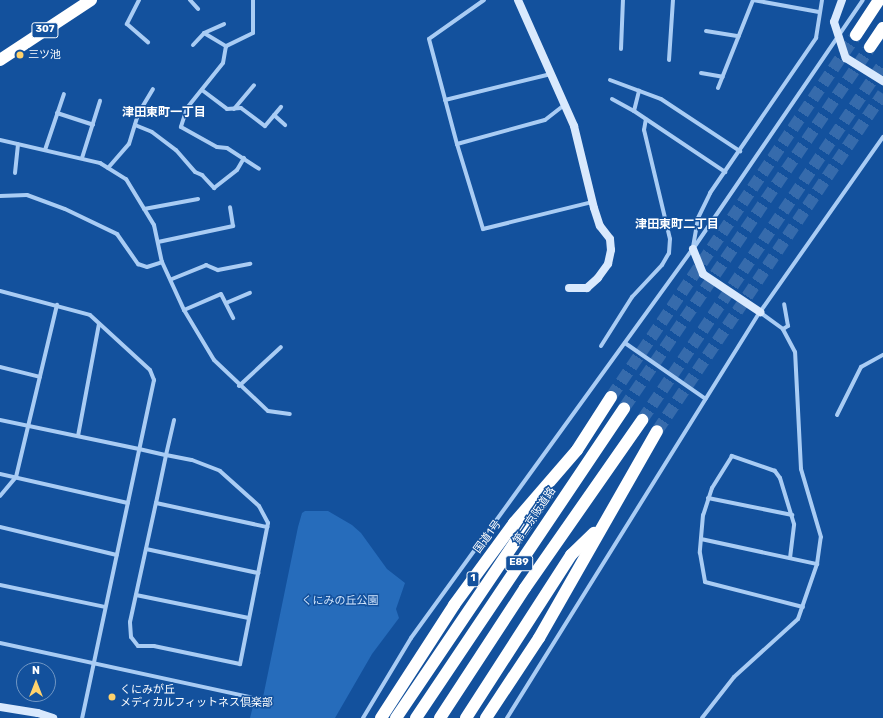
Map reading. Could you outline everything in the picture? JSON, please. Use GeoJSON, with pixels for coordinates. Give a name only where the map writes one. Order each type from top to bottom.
{"type":"FeatureCollection","features":[{"type":"Feature","properties":{"kind":"highway","name":"307"},"geometry":{"type":"LineString","coordinates":[[0,60],[90,0]]}},
{"type":"Feature","properties":{"kind":"highway"},"geometry":{"type":"LineString","coordinates":[[856,35],[879,0]]}},
{"type":"Feature","properties":{"kind":"highway"},"geometry":{"type":"LineString","coordinates":[[870,47],[883,28]]}},
{"type":"Feature","properties":{"kind":"highway","name":"国道1号"},"geometry":{"type":"LineString","coordinates":[[381,718],[454,605],[514,523],[577,450],[611,397]]}},
{"type":"Feature","properties":{"kind":"highway","name":"第二京阪道路"},"geometry":{"type":"LineString","coordinates":[[416,718],[624,408]]}},
{"type":"Feature","properties":{"kind":"highway","name":"E89"},"geometry":{"type":"LineString","coordinates":[[440,718],[525,588],[642,420]]}},
{"type":"Feature","properties":{"kind":"highway"},"geometry":{"type":"LineString","coordinates":[[486,718],[539,638],[657,431]]}},
{"type":"Feature","properties":{"kind":"highway"},"geometry":{"type":"LineString","coordinates":[[396,718],[577,450]]}},
{"type":"Feature","properties":{"kind":"highway"},"geometry":{"type":"LineString","coordinates":[[466,718],[571,555],[604,522]]}},
{"type":"Feature","properties":{"kind":"street"},"geometry":{"type":"LineString","coordinates":[[138,0],[127,24],[148,42]]}},
{"type":"Feature","properties":{"kind":"street"},"geometry":{"type":"LineString","coordinates":[[190,0],[198,9]]}},
{"type":"Feature","properties":{"kind":"street"},"geometry":{"type":"LineString","coordinates":[[226,46],[253,33],[254,0]]}},
{"type":"Feature","properties":{"kind":"street"},"geometry":{"type":"LineString","coordinates":[[484,0],[429,39],[457,144],[483,229],[592,202]]}},
{"type":"Feature","properties":{"kind":"street"},"geometry":{"type":"LineString","coordinates":[[518,0],[574,126],[592,202],[600,226],[610,239],[608,264],[598,278],[587,288],[569,288]]}},
{"type":"Feature","properties":{"kind":"street"},"geometry":{"type":"LineString","coordinates":[[621,49],[624,0]]}},
{"type":"Feature","properties":{"kind":"street"},"geometry":{"type":"LineString","coordinates":[[669,60],[673,0]]}},
{"type":"Feature","properties":{"kind":"street"},"geometry":{"type":"LineString","coordinates":[[718,88],[753,0],[819,12]]}},
{"type":"Feature","properties":{"kind":"street"},"geometry":{"type":"LineString","coordinates":[[702,718],[734,677],[798,619],[817,564],[821,537],[801,469],[795,352],[783,329],[703,274],[693,249],[698,218],[725,172],[816,38],[822,0]]}},
{"type":"Feature","properties":{"kind":"street"},"geometry":{"type":"LineString","coordinates":[[842,0],[834,22],[838,39],[846,58],[883,81]]}},
{"type":"Feature","properties":{"kind":"street"},"geometry":{"type":"LineString","coordinates":[[363,718],[411,638],[693,249],[838,39],[863,0]]}},
{"type":"Feature","properties":{"kind":"street"},"geometry":{"type":"LineString","coordinates":[[193,45],[204,33],[224,24]]}},
{"type":"Feature","properties":{"kind":"street"},"geometry":{"type":"LineString","coordinates":[[706,31],[739,36]]}},
{"type":"Feature","properties":{"kind":"street"},"geometry":{"type":"LineString","coordinates":[[204,33],[226,46]]}},
{"type":"Feature","properties":{"kind":"street"},"geometry":{"type":"LineString","coordinates":[[226,46],[223,63],[188,108],[181,127],[244,158],[259,169]]}},
{"type":"Feature","properties":{"kind":"street"},"geometry":{"type":"LineString","coordinates":[[701,73],[723,77]]}},
{"type":"Feature","properties":{"kind":"street"},"geometry":{"type":"LineString","coordinates":[[445,100],[551,74]]}},
{"type":"Feature","properties":{"kind":"street"},"geometry":{"type":"LineString","coordinates":[[610,80],[661,99],[740,151]]}},
{"type":"Feature","properties":{"kind":"street"},"geometry":{"type":"LineString","coordinates":[[234,109],[254,84]]}},
{"type":"Feature","properties":{"kind":"street"},"geometry":{"type":"LineString","coordinates":[[108,168],[129,144],[135,125],[153,89]]}},
{"type":"Feature","properties":{"kind":"street"},"geometry":{"type":"LineString","coordinates":[[202,90],[226,110],[241,108],[265,126],[281,107]]}},
{"type":"Feature","properties":{"kind":"street"},"geometry":{"type":"LineString","coordinates":[[634,111],[639,91]]}},
{"type":"Feature","properties":{"kind":"street"},"geometry":{"type":"LineString","coordinates":[[45,150],[64,94]]}},
{"type":"Feature","properties":{"kind":"street"},"geometry":{"type":"LineString","coordinates":[[612,99],[634,111],[725,172]]}},
{"type":"Feature","properties":{"kind":"street"},"geometry":{"type":"LineString","coordinates":[[82,158],[100,102]]}},
{"type":"Feature","properties":{"kind":"street"},"geometry":{"type":"LineString","coordinates":[[457,144],[545,120],[565,105]]}},
{"type":"Feature","properties":{"kind":"street"},"geometry":{"type":"LineString","coordinates":[[57,113],[93,124]]}},
{"type":"Feature","properties":{"kind":"street"},"geometry":{"type":"LineString","coordinates":[[274,115],[285,124]]}},
{"type":"Feature","properties":{"kind":"street"},"geometry":{"type":"LineString","coordinates":[[601,346],[632,297],[662,265],[668,253],[670,239],[644,130],[646,119]]}},
{"type":"Feature","properties":{"kind":"street"},"geometry":{"type":"LineString","coordinates":[[135,125],[152,132],[176,150],[195,172],[202,175],[214,188],[237,170],[244,158]]}},
{"type":"Feature","properties":{"kind":"street"},"geometry":{"type":"LineString","coordinates":[[507,718],[760,312],[883,138]]}},
{"type":"Feature","properties":{"kind":"street"},"geometry":{"type":"LineString","coordinates":[[0,140],[100,163],[126,179],[154,225],[162,262],[172,279],[184,310],[214,360],[239,386],[268,411],[290,414]]}},
{"type":"Feature","properties":{"kind":"street"},"geometry":{"type":"LineString","coordinates":[[15,173],[18,144]]}},
{"type":"Feature","properties":{"kind":"street"},"geometry":{"type":"LineString","coordinates":[[0,196],[27,195],[65,209],[117,234],[138,264],[147,267],[162,262]]}},
{"type":"Feature","properties":{"kind":"street"},"geometry":{"type":"LineString","coordinates":[[144,209],[198,199]]}},
{"type":"Feature","properties":{"kind":"street"},"geometry":{"type":"LineString","coordinates":[[158,242],[233,226],[230,206]]}},
{"type":"Feature","properties":{"kind":"street"},"geometry":{"type":"LineString","coordinates":[[172,279],[206,265],[218,270],[250,264]]}},
{"type":"Feature","properties":{"kind":"street"},"geometry":{"type":"LineString","coordinates":[[0,291],[90,315],[150,370],[154,380],[82,718]]}},
{"type":"Feature","properties":{"kind":"street"},"geometry":{"type":"LineString","coordinates":[[226,304],[250,293]]}},
{"type":"Feature","properties":{"kind":"street"},"geometry":{"type":"LineString","coordinates":[[184,310],[221,294],[233,318]]}},
{"type":"Feature","properties":{"kind":"street"},"geometry":{"type":"LineString","coordinates":[[783,329],[788,326],[784,304]]}},
{"type":"Feature","properties":{"kind":"street"},"geometry":{"type":"LineString","coordinates":[[0,496],[16,477],[57,305]]}},
{"type":"Feature","properties":{"kind":"street"},"geometry":{"type":"LineString","coordinates":[[78,436],[99,324]]}},
{"type":"Feature","properties":{"kind":"street"},"geometry":{"type":"LineString","coordinates":[[625,343],[706,399]]}},
{"type":"Feature","properties":{"kind":"street"},"geometry":{"type":"LineString","coordinates":[[239,386],[281,347]]}},
{"type":"Feature","properties":{"kind":"street"},"geometry":{"type":"LineString","coordinates":[[837,415],[861,367],[883,355]]}},
{"type":"Feature","properties":{"kind":"street"},"geometry":{"type":"LineString","coordinates":[[0,367],[40,377]]}},
{"type":"Feature","properties":{"kind":"street"},"geometry":{"type":"LineString","coordinates":[[0,420],[166,455],[192,460],[220,471],[259,506],[268,523],[240,664],[154,646],[138,646],[130,637],[130,622],[166,455],[174,420]]}},
{"type":"Feature","properties":{"kind":"street"},"geometry":{"type":"LineString","coordinates":[[790,558],[794,524],[792,514],[775,471],[732,456],[708,498],[700,553],[705,582],[803,607]]}},
{"type":"Feature","properties":{"kind":"street"},"geometry":{"type":"LineString","coordinates":[[0,474],[128,503]]}},
{"type":"Feature","properties":{"kind":"street"},"geometry":{"type":"LineString","coordinates":[[708,498],[792,514]]}},
{"type":"Feature","properties":{"kind":"street"},"geometry":{"type":"LineString","coordinates":[[156,503],[267,527]]}},
{"type":"Feature","properties":{"kind":"street"},"geometry":{"type":"LineString","coordinates":[[0,527],[116,555]]}},
{"type":"Feature","properties":{"kind":"street"},"geometry":{"type":"LineString","coordinates":[[701,539],[817,564]]}},
{"type":"Feature","properties":{"kind":"street"},"geometry":{"type":"LineString","coordinates":[[146,549],[258,573]]}},
{"type":"Feature","properties":{"kind":"street"},"geometry":{"type":"LineString","coordinates":[[0,585],[105,607]]}},
{"type":"Feature","properties":{"kind":"street"},"geometry":{"type":"LineString","coordinates":[[136,595],[249,618]]}},
{"type":"Feature","properties":{"kind":"street"},"geometry":{"type":"LineString","coordinates":[[0,643],[250,697]]}},
{"type":"Feature","properties":{"kind":"street"},"geometry":{"type":"LineString","coordinates":[[0,707],[38,712],[53,718]]}},
{"type":"Feature","properties":{"kind":"green space","name":"くにみの丘公園"},"geometry":{"type":"Polygon","coordinates":[[[305,511],[328,511],[352,525],[361,533],[387,569],[405,583],[396,609],[399,618],[372,654],[335,718],[250,718],[253,706],[261,707],[298,527],[302,513],[305,511]]]}},
{"type":"Feature","properties":{"kind":"tunnel"},"geometry":{"type":"LineString","coordinates":[[611,397],[856,35]]}},
{"type":"Feature","properties":{"kind":"tunnel"},"geometry":{"type":"LineString","coordinates":[[624,408],[870,47]]}},
{"type":"Feature","properties":{"kind":"tunnel"},"geometry":{"type":"LineString","coordinates":[[642,420],[883,64]]}},
{"type":"Feature","properties":{"kind":"tunnel"},"geometry":{"type":"LineString","coordinates":[[657,431],[883,94]]}},
{"type":"Feature","properties":{"kind":"place","name":"三ツ池"},"geometry":{"type":"Point","coordinates":[20,55]}},
{"type":"Feature","properties":{"kind":"place","name":"くにみが丘 メディカルフィットネス倶楽部"},"geometry":{"type":"Point","coordinates":[112,697]}},
{"type":"Feature","properties":{"kind":"district","name":"津田東町一丁目"},"geometry":{"type":"Point","coordinates":[164,113]}},
{"type":"Feature","properties":{"kind":"district","name":"津田東町二丁目"},"geometry":{"type":"Point","coordinates":[677,225]}}]}
